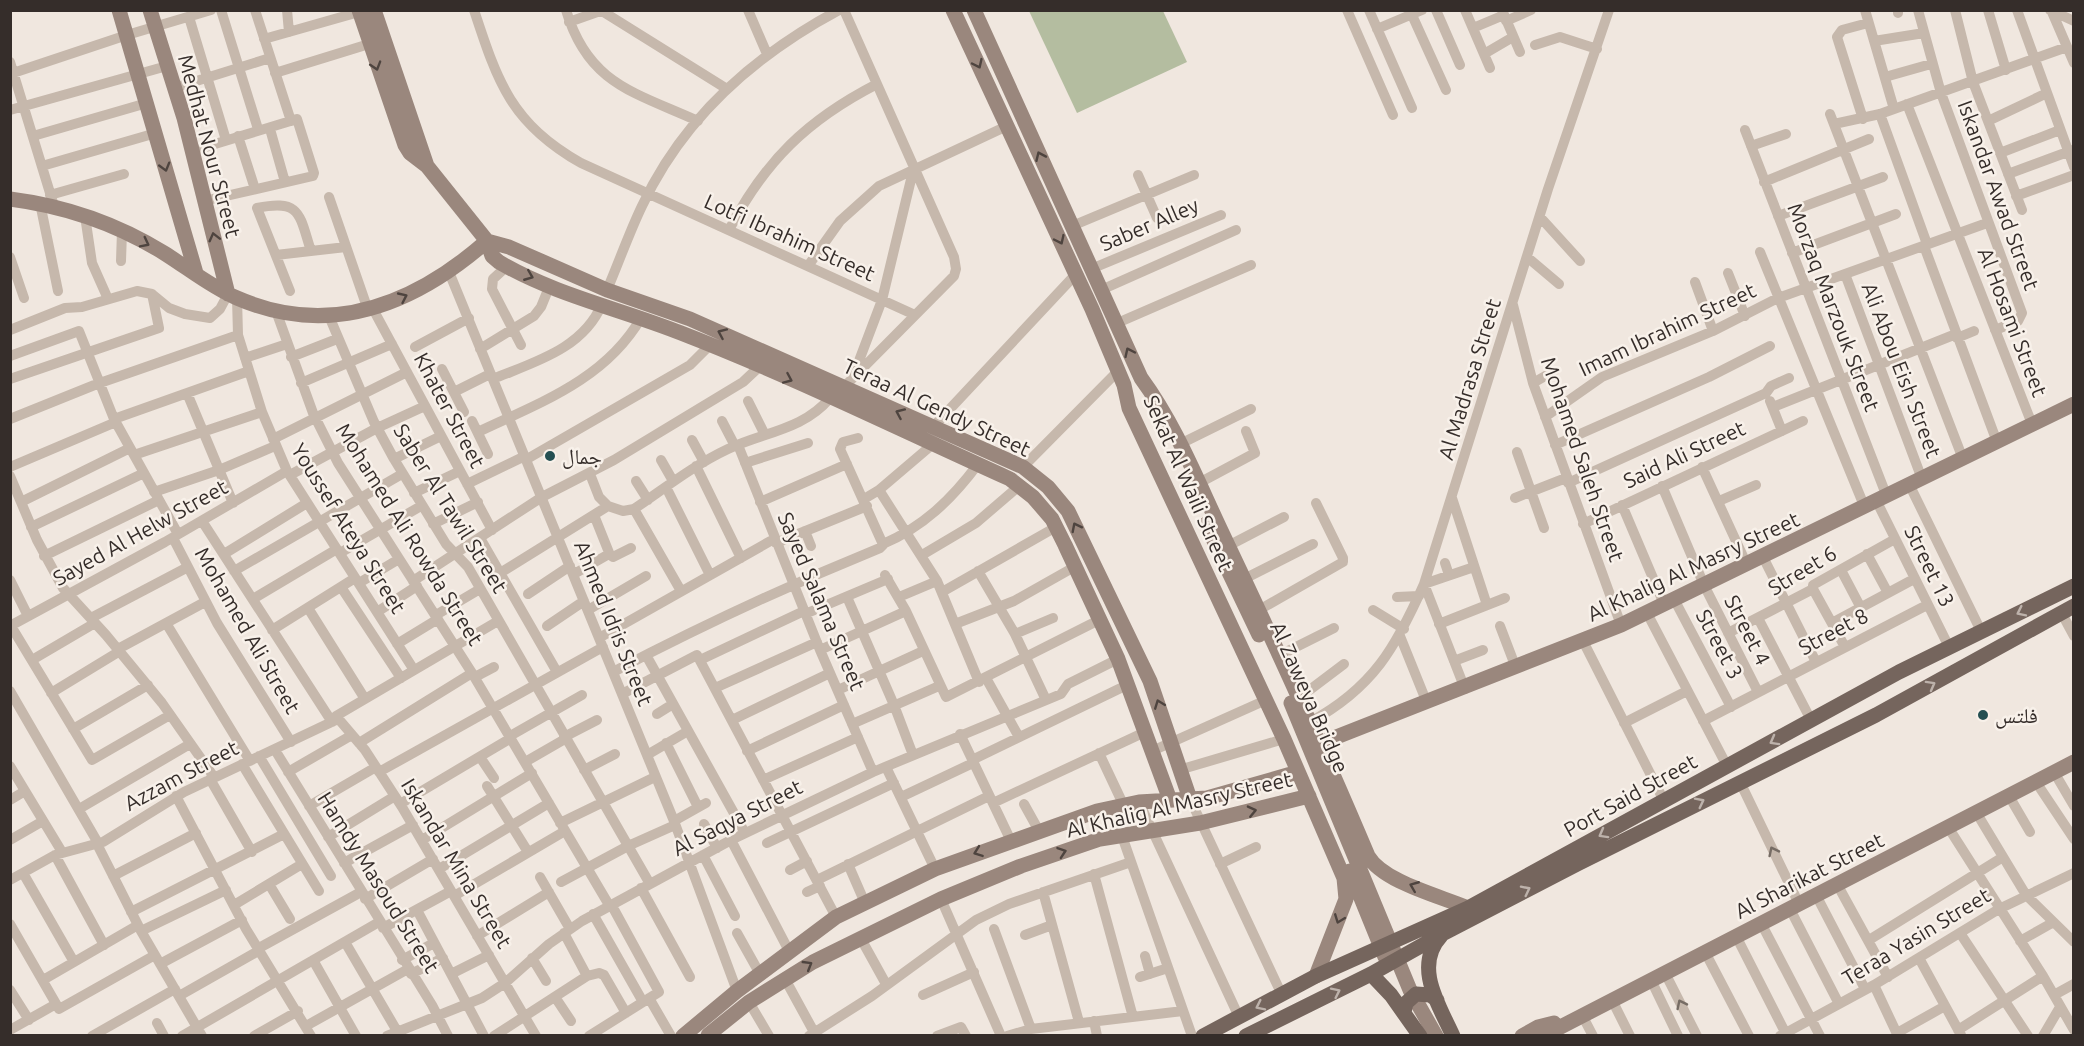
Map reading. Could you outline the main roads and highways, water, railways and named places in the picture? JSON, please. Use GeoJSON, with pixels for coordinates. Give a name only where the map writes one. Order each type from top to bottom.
{"type":"FeatureCollection","features":[{"type":"Feature","properties":{"kind":"main road"},"geometry":{"type":"LineString","coordinates":[[119,10],[196,273]]}},
{"type":"Feature","properties":{"kind":"main road","name":"Medhat Nour Street"},"geometry":{"type":"LineString","coordinates":[[150,10],[232,296]]}},
{"type":"Feature","properties":{"kind":"main road","name":"Sekat Al Waili Street"},"geometry":{"type":"LineString","coordinates":[[953,10],[1076,274],[1121,378],[1129,408],[1284,739],[1344,878],[1346,899],[1316,976]]}},
{"type":"Feature","properties":{"kind":"main road","name":"Sekat Al Waili Street"},"geometry":{"type":"LineString","coordinates":[[974,10],[1115,324],[1141,378],[1156,399],[1199,483],[1321,743],[1368,856],[1379,870]]}},
{"type":"Feature","properties":{"kind":"main road"},"geometry":{"type":"LineString","coordinates":[[10,199],[48,201],[122,231],[232,296],[276,311],[328,316],[371,309],[400,299],[449,272],[487,240],[427,166],[410,153],[405,145],[369,44],[364,11]]}},
{"type":"Feature","properties":{"kind":"main road"},"geometry":{"type":"LineString","coordinates":[[364,11],[427,166]]}},
{"type":"Feature","properties":{"kind":"main road","name":"Teraa Al Gendy Street"},"geometry":{"type":"LineString","coordinates":[[487,240],[492,256],[506,267],[550,285],[690,319],[848,383],[933,427],[1023,467],[1048,486],[1068,511],[1150,681],[1190,799]]}},
{"type":"Feature","properties":{"kind":"main road","name":"Teraa Al Gendy Street"},"geometry":{"type":"LineString","coordinates":[[487,240],[604,297],[641,318],[710,345],[978,464],[1019,486],[1033,497],[1056,527],[1101,620],[1118,659],[1170,800]]}},
{"type":"Feature","properties":{"kind":"main road","name":"Al Zaweya Bridge"},"geometry":{"type":"LineString","coordinates":[[1121,378],[1138,404],[1284,714],[1397,986],[1421,1035]]}},
{"type":"Feature","properties":{"kind":"main road","name":"Al Zaweya Bridge"},"geometry":{"type":"LineString","coordinates":[[1141,378],[1148,400],[1316,760],[1410,990],[1436,1035]]}},
{"type":"Feature","properties":{"kind":"main road","name":"Al Khalig Al Masry Street"},"geometry":{"type":"LineString","coordinates":[[1321,743],[1465,689],[1621,625],[1916,483],[2073,404]]}},
{"type":"Feature","properties":{"kind":"main road","name":"Port Said Street"},"geometry":{"type":"LineString","coordinates":[[1203,1035],[1316,976],[1468,908],[1899,672],[2073,586]]}},
{"type":"Feature","properties":{"kind":"main road","name":"Port Said Street"},"geometry":{"type":"LineString","coordinates":[[1246,1035],[1371,974],[1444,933],[1740,782],[1876,716],[2067,609]]}},
{"type":"Feature","properties":{"kind":"main road"},"geometry":{"type":"LineString","coordinates":[[1899,672],[1899,687],[1910,697]]}},
{"type":"Feature","properties":{"kind":"main road"},"geometry":{"type":"LineString","coordinates":[[1864,692],[1876,697],[1879,703],[1876,716]]}},
{"type":"Feature","properties":{"kind":"main road","name":"Al Sharikat Street"},"geometry":{"type":"LineString","coordinates":[[1522,1035],[1538,1027],[1553,1031],[2073,762]]}},
{"type":"Feature","properties":{"kind":"main road","name":"Al Khalig Al Masry Street"},"geometry":{"type":"LineString","coordinates":[[683,1035],[737,991],[836,917],[935,869],[1097,811],[1139,802],[1219,795],[1298,771]]}},
{"type":"Feature","properties":{"kind":"main road","name":"Al Khalig Al Masry Street"},"geometry":{"type":"LineString","coordinates":[[708,1035],[749,1002],[860,937],[941,899],[1021,866],[1100,839],[1200,823],[1309,796]]}},
{"type":"Feature","properties":{"kind":"main road"},"geometry":{"type":"LineString","coordinates":[[1344,878],[1350,885],[1360,888],[1369,886],[1376,879],[1379,870],[1468,908]]}},
{"type":"Feature","properties":{"kind":"main road"},"geometry":{"type":"LineString","coordinates":[[1444,933],[1437,940],[1428,960],[1429,981],[1453,1035]]}},
{"type":"Feature","properties":{"kind":"main road"},"geometry":{"type":"LineString","coordinates":[[1371,974],[1421,1035]]}},
{"type":"Feature","properties":{"kind":"main road"},"geometry":{"type":"LineString","coordinates":[[1404,1012],[1406,1003],[1416,994],[1430,994],[1437,1000]]}},
{"type":"Feature","properties":{"kind":"main road"},"geometry":{"type":"LineString","coordinates":[[701,1020],[708,1035]]}},
{"type":"Feature","properties":{"kind":"place","name":"جمال"},"geometry":{"type":"Point","coordinates":[550,456]}},
{"type":"Feature","properties":{"kind":"place","name":"فلتس"},"geometry":{"type":"Point","coordinates":[1983,715]}}]}
